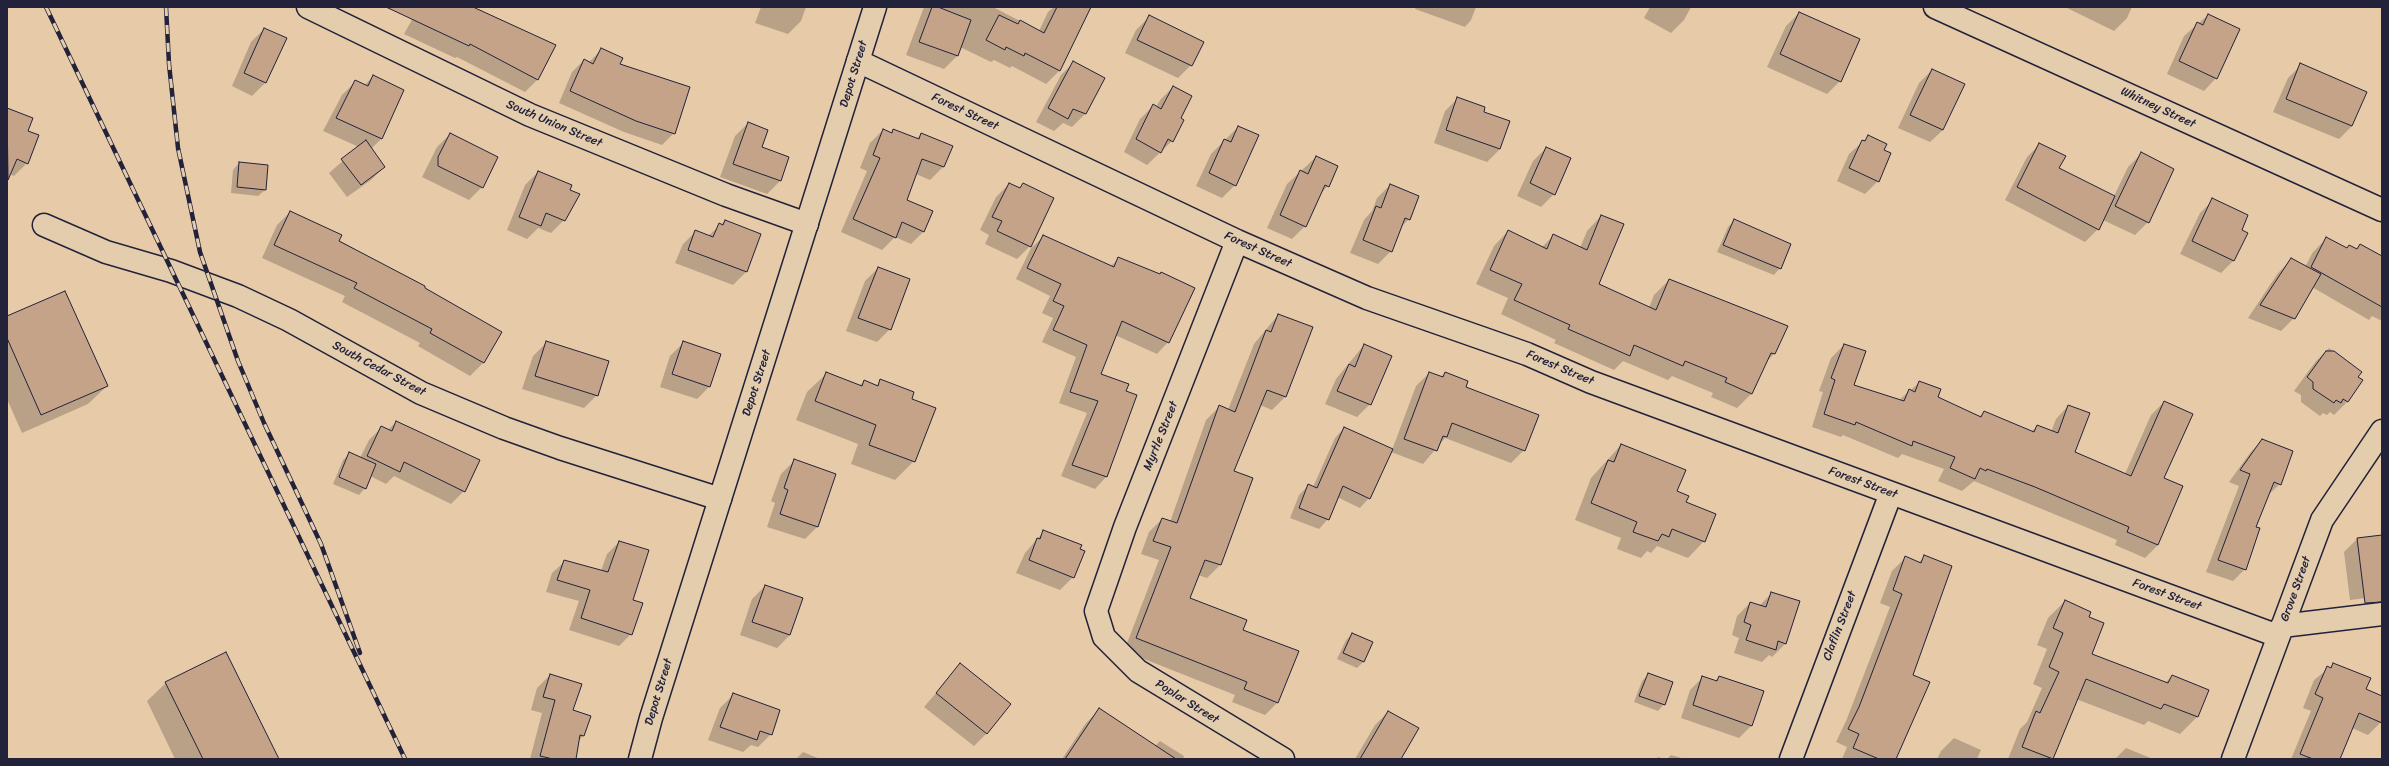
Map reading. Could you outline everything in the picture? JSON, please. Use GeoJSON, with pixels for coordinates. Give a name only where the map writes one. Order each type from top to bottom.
{"type":"FeatureCollection","features":[{"type":"Feature","properties":{"kind":"street","name":"South Union Street"},"geometry":{"type":"LineString","coordinates":[[308,7],[530,115],[726,195],[807,224]]}},
{"type":"Feature","properties":{"kind":"street","name":"Depot Street"},"geometry":{"type":"LineString","coordinates":[[640,759],[875,7]]}},
{"type":"Feature","properties":{"kind":"street","name":"Whitney Street"},"geometry":{"type":"LineString","coordinates":[[1935,7],[2382,210]]}},
{"type":"Feature","properties":{"kind":"street","name":"Forest Street"},"geometry":{"type":"LineString","coordinates":[[858,61],[1237,241],[1367,298],[1527,354],[1591,382],[1891,493],[2280,631],[2382,614]]}},
{"type":"Feature","properties":{"kind":"street","name":"South Cedar Street"},"geometry":{"type":"LineString","coordinates":[[44,225],[106,252],[171,270],[238,296],[283,317],[416,390],[504,428],[560,448],[720,499]]}},
{"type":"Feature","properties":{"kind":"street","name":"Myrtle Street"},"geometry":{"type":"LineString","coordinates":[[1102,632],[1096,610],[1117,548],[1237,241]]}},
{"type":"Feature","properties":{"kind":"street","name":"Grove Street"},"geometry":{"type":"LineString","coordinates":[[2233,759],[2325,514],[2382,430]]}},
{"type":"Feature","properties":{"kind":"street","name":"Claflin Street"},"geometry":{"type":"LineString","coordinates":[[1791,759],[1891,493]]}},
{"type":"Feature","properties":{"kind":"street","name":"Poplar Street"},"geometry":{"type":"LineString","coordinates":[[1102,632],[1104,637],[1138,671],[1283,759]]}},
{"type":"Feature","properties":{"kind":"building"},"geometry":{"type":"Polygon","coordinates":[[[386,7],[473,7],[556,45],[538,80],[470,44],[469,46],[386,7]]]}},
{"type":"Feature","properties":{"kind":"building"},"geometry":{"type":"Polygon","coordinates":[[[932,7],[938,7],[971,20],[958,56],[919,42],[932,7]]]}},
{"type":"Feature","properties":{"kind":"building"},"geometry":{"type":"Polygon","coordinates":[[[1057,7],[1091,7],[1060,71],[1025,53],[1024,56],[1006,47],[1005,50],[986,40],[999,15],[1018,24],[1020,20],[1044,33],[1057,7]]]}},
{"type":"Feature","properties":{"kind":"building"},"geometry":{"type":"Polygon","coordinates":[[[1799,12],[1860,39],[1841,82],[1780,54],[1799,12]]]}},
{"type":"Feature","properties":{"kind":"building"},"geometry":{"type":"Polygon","coordinates":[[[2208,14],[2240,29],[2217,79],[2179,61],[2197,22],[2203,25],[2208,14]]]}},
{"type":"Feature","properties":{"kind":"building"},"geometry":{"type":"Polygon","coordinates":[[[1149,15],[1204,42],[1192,66],[1137,40],[1149,15]]]}},
{"type":"Feature","properties":{"kind":"building"},"geometry":{"type":"Polygon","coordinates":[[[264,28],[287,38],[266,83],[244,73],[264,28]]]}},
{"type":"Feature","properties":{"kind":"building"},"geometry":{"type":"Polygon","coordinates":[[[601,48],[623,58],[620,64],[690,87],[675,134],[636,121],[570,91],[584,59],[593,64],[601,48]]]}},
{"type":"Feature","properties":{"kind":"building"},"geometry":{"type":"Polygon","coordinates":[[[1073,61],[1105,78],[1086,114],[1073,109],[1068,119],[1048,108],[1073,61]]]}},
{"type":"Feature","properties":{"kind":"building"},"geometry":{"type":"Polygon","coordinates":[[[2300,63],[2367,92],[2352,126],[2286,99],[2300,63]]]}},
{"type":"Feature","properties":{"kind":"building"},"geometry":{"type":"Polygon","coordinates":[[[1932,69],[1965,84],[1943,130],[1910,115],[1932,69]]]}},
{"type":"Feature","properties":{"kind":"building"},"geometry":{"type":"Polygon","coordinates":[[[373,75],[404,90],[382,139],[336,118],[355,80],[368,86],[373,75]]]}},
{"type":"Feature","properties":{"kind":"building"},"geometry":{"type":"Polygon","coordinates":[[[1173,86],[1192,96],[1181,118],[1184,120],[1173,142],[1168,139],[1161,153],[1136,139],[1153,104],[1161,109],[1173,86]]]}},
{"type":"Feature","properties":{"kind":"building"},"geometry":{"type":"Polygon","coordinates":[[[1457,97],[1485,107],[1484,112],[1510,121],[1500,149],[1446,130],[1457,97]]]}},
{"type":"Feature","properties":{"kind":"building"},"geometry":{"type":"Polygon","coordinates":[[[7,108],[33,118],[28,131],[39,135],[28,164],[17,159],[8,180],[7,108]]]}},
{"type":"Feature","properties":{"kind":"building"},"geometry":{"type":"Polygon","coordinates":[[[748,122],[768,130],[762,147],[789,157],[781,181],[733,164],[748,122]]]}},
{"type":"Feature","properties":{"kind":"building"},"geometry":{"type":"Polygon","coordinates":[[[1238,126],[1259,135],[1236,186],[1209,173],[1224,139],[1231,142],[1238,126]]]}},
{"type":"Feature","properties":{"kind":"building"},"geometry":{"type":"Polygon","coordinates":[[[883,129],[892,133],[893,129],[919,139],[921,133],[953,146],[944,167],[922,159],[907,200],[933,211],[924,232],[902,222],[896,238],[853,219],[880,158],[873,155],[883,129]]]}},
{"type":"Feature","properties":{"kind":"building"},"geometry":{"type":"Polygon","coordinates":[[[450,133],[498,157],[483,188],[438,166],[438,157],[450,133]]]}},
{"type":"Feature","properties":{"kind":"building"},"geometry":{"type":"Polygon","coordinates":[[[1868,135],[1887,144],[1884,150],[1891,153],[1879,182],[1849,168],[1862,140],[1865,141],[1868,135]]]}},
{"type":"Feature","properties":{"kind":"building"},"geometry":{"type":"Polygon","coordinates":[[[366,140],[385,167],[361,185],[341,159],[366,140]]]}},
{"type":"Feature","properties":{"kind":"building"},"geometry":{"type":"Polygon","coordinates":[[[2039,143],[2066,156],[2059,168],[2115,196],[2099,230],[2017,187],[2039,143]]]}},
{"type":"Feature","properties":{"kind":"building"},"geometry":{"type":"Polygon","coordinates":[[[1546,147],[1571,158],[1555,195],[1530,183],[1546,147]]]}},
{"type":"Feature","properties":{"kind":"building"},"geometry":{"type":"Polygon","coordinates":[[[2141,152],[2174,169],[2149,223],[2115,206],[2141,152]]]}},
{"type":"Feature","properties":{"kind":"building"},"geometry":{"type":"Polygon","coordinates":[[[1316,156],[1338,166],[1329,187],[1325,185],[1306,227],[1280,215],[1300,170],[1308,174],[1316,156]]]}},
{"type":"Feature","properties":{"kind":"building"},"geometry":{"type":"Polygon","coordinates":[[[239,162],[268,165],[266,190],[237,187],[239,162]]]}},
{"type":"Feature","properties":{"kind":"building"},"geometry":{"type":"Polygon","coordinates":[[[538,171],[572,185],[570,190],[580,194],[565,221],[546,213],[541,226],[519,217],[538,171]]]}},
{"type":"Feature","properties":{"kind":"building"},"geometry":{"type":"Polygon","coordinates":[[[1009,183],[1020,188],[1023,183],[1054,198],[1031,247],[997,231],[1002,221],[992,217],[1009,183]]]}},
{"type":"Feature","properties":{"kind":"building"},"geometry":{"type":"Polygon","coordinates":[[[1390,184],[1419,196],[1410,220],[1405,218],[1392,252],[1363,240],[1376,206],[1381,208],[1390,184]]]}},
{"type":"Feature","properties":{"kind":"building"},"geometry":{"type":"Polygon","coordinates":[[[2212,198],[2248,215],[2242,230],[2248,233],[2234,261],[2192,241],[2212,198]]]}},
{"type":"Feature","properties":{"kind":"building"},"geometry":{"type":"Polygon","coordinates":[[[290,211],[342,235],[339,241],[425,286],[425,288],[502,332],[484,363],[430,333],[432,329],[354,288],[357,283],[274,245],[290,211]]]}},
{"type":"Feature","properties":{"kind":"building"},"geometry":{"type":"Polygon","coordinates":[[[1601,215],[1624,224],[1599,284],[1656,310],[1669,279],[1788,326],[1775,354],[1771,353],[1752,394],[1725,382],[1727,378],[1685,361],[1683,366],[1634,345],[1630,356],[1568,329],[1570,325],[1514,300],[1522,284],[1490,270],[1508,230],[1547,249],[1553,234],[1587,250],[1601,215]]]}},
{"type":"Feature","properties":{"kind":"building"},"geometry":{"type":"Polygon","coordinates":[[[1734,219],[1791,244],[1781,269],[1723,245],[1734,219]]]}},
{"type":"Feature","properties":{"kind":"building"},"geometry":{"type":"Polygon","coordinates":[[[725,220],[761,234],[747,272],[688,250],[695,230],[713,237],[719,223],[723,225],[725,220]]]}},
{"type":"Feature","properties":{"kind":"building"},"geometry":{"type":"Polygon","coordinates":[[[1043,235],[1114,267],[1118,257],[1160,274],[1161,272],[1195,288],[1169,343],[1122,321],[1101,374],[1129,384],[1126,391],[1137,395],[1107,477],[1072,465],[1098,401],[1070,392],[1087,345],[1053,330],[1064,306],[1053,301],[1061,284],[1027,268],[1043,235]]]}},
{"type":"Feature","properties":{"kind":"building"},"geometry":{"type":"Polygon","coordinates":[[[2326,237],[2347,248],[2349,245],[2357,249],[2360,244],[2382,256],[2382,307],[2311,267],[2326,237]]]}},
{"type":"Feature","properties":{"kind":"building"},"geometry":{"type":"Polygon","coordinates":[[[2291,258],[2321,274],[2295,319],[2260,305],[2291,258]]]}},
{"type":"Feature","properties":{"kind":"building"},"geometry":{"type":"Polygon","coordinates":[[[878,267],[910,279],[891,330],[858,318],[878,267]]]}},
{"type":"Feature","properties":{"kind":"building"},"geometry":{"type":"Polygon","coordinates":[[[65,291],[108,386],[41,415],[7,338],[7,316],[65,291]]]}},
{"type":"Feature","properties":{"kind":"building"},"geometry":{"type":"Polygon","coordinates":[[[1278,314],[1313,327],[1286,397],[1267,390],[1234,471],[1253,478],[1221,565],[1205,560],[1190,598],[1247,620],[1243,630],[1299,651],[1278,703],[1244,689],[1247,682],[1136,638],[1171,547],[1153,541],[1162,518],[1177,523],[1219,405],[1235,412],[1266,330],[1271,332],[1278,314]]]}},
{"type":"Feature","properties":{"kind":"building"},"geometry":{"type":"Polygon","coordinates":[[[546,341],[609,361],[598,396],[535,376],[546,341]]]}},
{"type":"Feature","properties":{"kind":"building"},"geometry":{"type":"Polygon","coordinates":[[[683,341],[721,354],[710,387],[672,374],[683,341]]]}},
{"type":"Feature","properties":{"kind":"building"},"geometry":{"type":"Polygon","coordinates":[[[1364,344],[1392,356],[1371,405],[1337,391],[1349,364],[1355,367],[1364,344]]]}},
{"type":"Feature","properties":{"kind":"building"},"geometry":{"type":"Polygon","coordinates":[[[1844,344],[1866,351],[1854,385],[1904,401],[1909,389],[1915,392],[1919,381],[1941,389],[1938,397],[1981,417],[1984,411],[2034,432],[2037,425],[2058,433],[2068,405],[2090,413],[2075,452],[2131,476],[2164,401],[2193,414],[2164,478],[2183,486],[2158,545],[2127,532],[2129,527],[2035,487],[1987,469],[1986,471],[1980,468],[1975,479],[1950,468],[1955,457],[1913,441],[1912,446],[1856,422],[1855,425],[1824,414],[1835,380],[1831,378],[1844,344]]]}},
{"type":"Feature","properties":{"kind":"building"},"geometry":{"type":"Polygon","coordinates":[[[2326,351],[2334,351],[2362,372],[2358,377],[2363,380],[2348,402],[2343,399],[2341,403],[2336,400],[2334,403],[2313,389],[2313,382],[2307,377],[2326,351]]]}},
{"type":"Feature","properties":{"kind":"building"},"geometry":{"type":"Polygon","coordinates":[[[826,372],[862,386],[864,380],[878,386],[880,379],[914,392],[912,399],[936,408],[915,462],[869,445],[876,425],[815,401],[826,372]]]}},
{"type":"Feature","properties":{"kind":"building"},"geometry":{"type":"Polygon","coordinates":[[[1429,372],[1443,377],[1445,372],[1468,381],[1466,387],[1539,415],[1525,451],[1452,423],[1447,437],[1443,436],[1437,451],[1404,439],[1429,372]]]}},
{"type":"Feature","properties":{"kind":"building"},"geometry":{"type":"Polygon","coordinates":[[[396,421],[480,460],[465,492],[404,462],[400,472],[367,456],[381,426],[392,431],[396,421]]]}},
{"type":"Feature","properties":{"kind":"building"},"geometry":{"type":"Polygon","coordinates":[[[1344,427],[1393,449],[1370,499],[1343,486],[1329,520],[1299,508],[1308,484],[1317,488],[1344,427]]]}},
{"type":"Feature","properties":{"kind":"building"},"geometry":{"type":"Polygon","coordinates":[[[2262,439],[2293,451],[2281,485],[2274,482],[2256,527],[2260,528],[2246,570],[2218,560],[2250,474],[2240,470],[2262,439]]]}},
{"type":"Feature","properties":{"kind":"building"},"geometry":{"type":"Polygon","coordinates":[[[1621,444],[1686,470],[1677,491],[1689,496],[1686,502],[1716,514],[1705,542],[1672,529],[1669,537],[1662,534],[1658,541],[1633,532],[1637,522],[1591,503],[1608,460],[1614,462],[1621,444]]]}},
{"type":"Feature","properties":{"kind":"building"},"geometry":{"type":"Polygon","coordinates":[[[349,452],[376,464],[366,489],[339,477],[349,452]]]}},
{"type":"Feature","properties":{"kind":"building"},"geometry":{"type":"Polygon","coordinates":[[[794,459],[836,474],[818,527],[780,514],[788,490],[784,488],[794,459]]]}},
{"type":"Feature","properties":{"kind":"building"},"geometry":{"type":"Polygon","coordinates":[[[1043,530],[1082,545],[1080,549],[1085,551],[1074,578],[1029,560],[1037,538],[1040,539],[1043,530]]]}},
{"type":"Feature","properties":{"kind":"building"},"geometry":{"type":"Polygon","coordinates":[[[2382,535],[2382,602],[2365,603],[2357,538],[2382,535]]]}},
{"type":"Feature","properties":{"kind":"building"},"geometry":{"type":"Polygon","coordinates":[[[619,541],[649,550],[633,600],[643,603],[632,635],[581,618],[590,590],[557,580],[564,560],[608,572],[619,541]]]}},
{"type":"Feature","properties":{"kind":"building"},"geometry":{"type":"Polygon","coordinates":[[[1924,555],[1952,566],[1913,675],[1930,682],[1896,759],[1879,759],[1853,748],[1859,734],[1848,729],[1859,707],[1902,594],[1893,590],[1905,556],[1921,563],[1924,555]]]}},
{"type":"Feature","properties":{"kind":"building"},"geometry":{"type":"Polygon","coordinates":[[[765,585],[803,598],[790,635],[752,622],[765,585]]]}},
{"type":"Feature","properties":{"kind":"building"},"geometry":{"type":"Polygon","coordinates":[[[1771,592],[1800,601],[1786,644],[1778,641],[1776,650],[1746,640],[1751,625],[1744,622],[1750,602],[1766,607],[1771,592]]]}},
{"type":"Feature","properties":{"kind":"building"},"geometry":{"type":"Polygon","coordinates":[[[2065,600],[2091,612],[2089,617],[2104,623],[2092,654],[2168,683],[2172,675],[2209,690],[2198,717],[2164,704],[2161,709],[2086,679],[2053,759],[2022,747],[2036,711],[2040,713],[2059,672],[2049,667],[2063,633],[2053,628],[2065,600]]]}},
{"type":"Feature","properties":{"kind":"building"},"geometry":{"type":"Polygon","coordinates":[[[1352,633],[1373,642],[1364,662],[1343,653],[1352,633]]]}},
{"type":"Feature","properties":{"kind":"building"},"geometry":{"type":"Polygon","coordinates":[[[226,652],[279,759],[203,759],[165,682],[226,652]]]}},
{"type":"Feature","properties":{"kind":"building"},"geometry":{"type":"Polygon","coordinates":[[[960,663],[1011,704],[987,734],[936,693],[960,663]]]}},
{"type":"Feature","properties":{"kind":"building"},"geometry":{"type":"Polygon","coordinates":[[[2333,663],[2371,678],[2366,689],[2382,696],[2382,723],[2359,713],[2340,759],[2313,759],[2300,754],[2323,698],[2315,694],[2327,666],[2331,668],[2333,663]]]}},
{"type":"Feature","properties":{"kind":"building"},"geometry":{"type":"Polygon","coordinates":[[[1648,673],[1673,682],[1665,705],[1639,696],[1648,673]]]}},
{"type":"Feature","properties":{"kind":"building"},"geometry":{"type":"Polygon","coordinates":[[[550,674],[582,684],[573,710],[591,716],[584,736],[580,735],[576,759],[553,759],[540,756],[555,700],[543,697],[550,674]]]}},
{"type":"Feature","properties":{"kind":"building"},"geometry":{"type":"Polygon","coordinates":[[[1702,676],[1717,681],[1719,676],[1764,691],[1752,726],[1693,705],[1702,676]]]}},
{"type":"Feature","properties":{"kind":"building"},"geometry":{"type":"Polygon","coordinates":[[[733,693],[780,710],[772,735],[760,731],[757,740],[720,727],[733,693]]]}},
{"type":"Feature","properties":{"kind":"building"},"geometry":{"type":"Polygon","coordinates":[[[1099,708],[1176,759],[1065,759],[1099,708]]]}},
{"type":"Feature","properties":{"kind":"building"},"geometry":{"type":"Polygon","coordinates":[[[1388,711],[1419,728],[1401,759],[1360,759],[1388,711]]]}},
{"type":"Feature","properties":{"kind":"railway"},"geometry":{"type":"LineString","coordinates":[[46,7],[405,759]]}},
{"type":"Feature","properties":{"kind":"railway"},"geometry":{"type":"LineString","coordinates":[[166,7],[169,64],[178,148],[200,252],[238,361],[264,423],[321,544],[360,653]]}}]}
